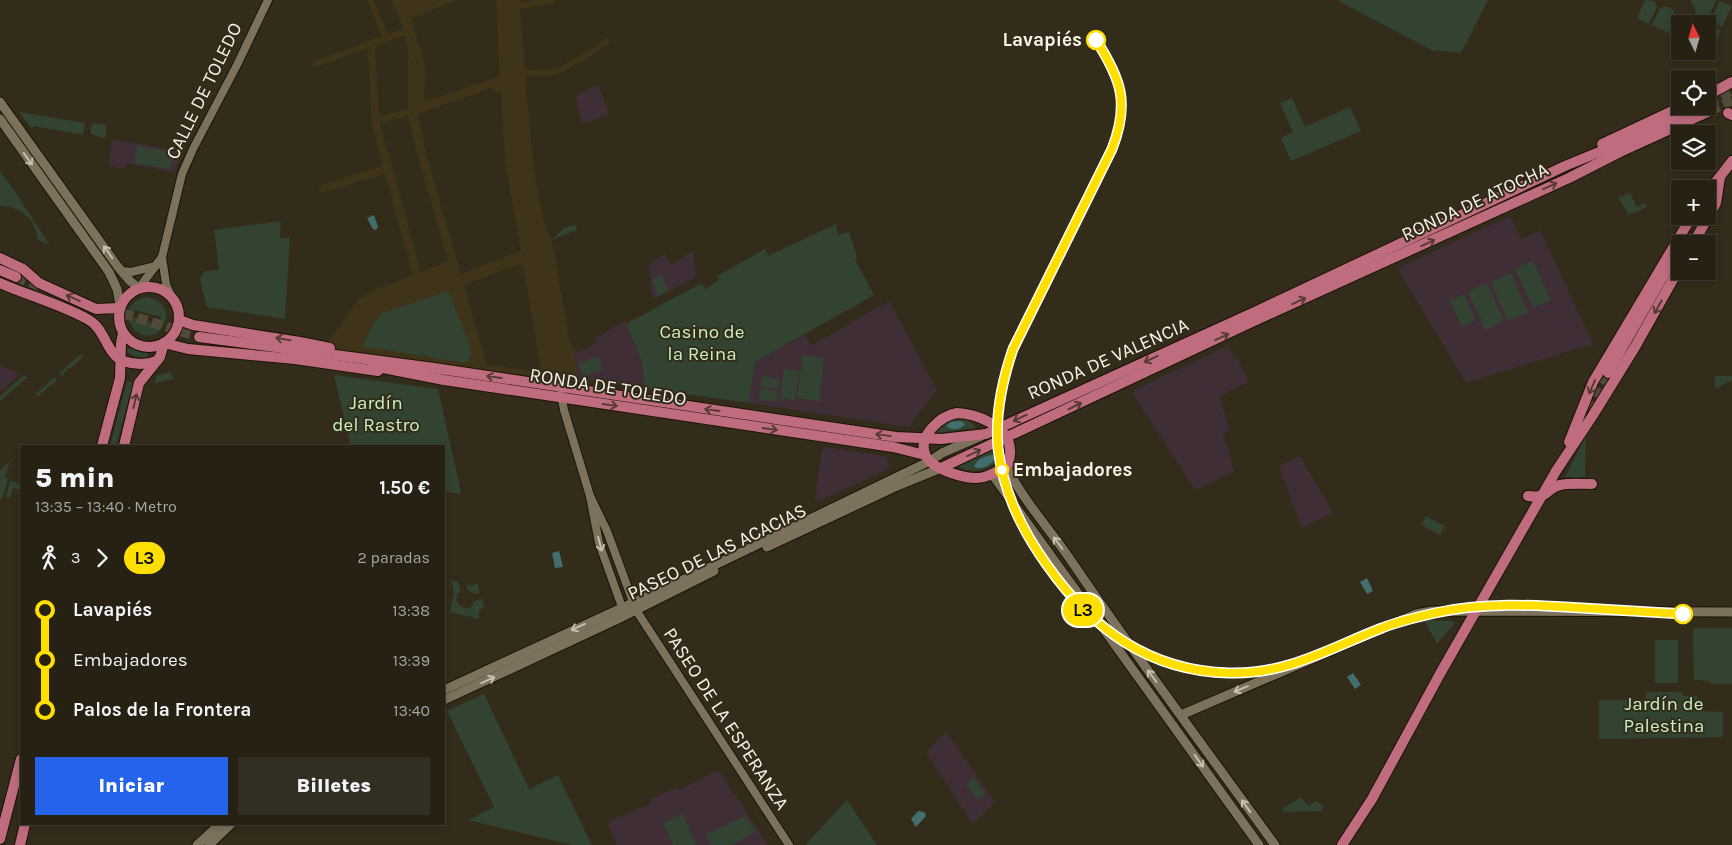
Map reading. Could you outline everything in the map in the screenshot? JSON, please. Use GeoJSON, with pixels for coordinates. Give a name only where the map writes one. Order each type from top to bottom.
{"type":"FeatureCollection","features":[{"type":"Feature","properties":{"kind":"main road"},"geometry":{"type":"LineString","coordinates":[[1716,91],[1732,82]]}},
{"type":"Feature","properties":{"kind":"main road"},"geometry":{"type":"LineString","coordinates":[[0,102],[122,272],[139,288]]}},
{"type":"Feature","properties":{"kind":"main road","name":"RONDA DE ATOCHA"},"geometry":{"type":"LineString","coordinates":[[1565,166],[1592,149],[1671,112]]}},
{"type":"Feature","properties":{"kind":"main road","name":"RONDA DE ATOCHA"},"geometry":{"type":"LineString","coordinates":[[1252,317],[1565,166],[1691,115]]}},
{"type":"Feature","properties":{"kind":"main road","name":"RONDA DE ATOCHA"},"geometry":{"type":"LineString","coordinates":[[1252,317],[1569,178],[1694,115]]}},
{"type":"Feature","properties":{"kind":"main road"},"geometry":{"type":"LineString","coordinates":[[0,119],[109,272],[117,289],[120,306],[118,320],[123,333],[134,343],[142,346],[157,346],[171,337],[176,329],[179,320],[177,304],[171,296],[156,287],[139,288],[128,294],[120,306],[96,309],[39,283],[24,269],[0,258]]}},
{"type":"Feature","properties":{"kind":"main road"},"geometry":{"type":"LineString","coordinates":[[1716,182],[1732,161]]}},
{"type":"Feature","properties":{"kind":"main road"},"geometry":{"type":"LineString","coordinates":[[1716,184],[1720,177]]}},
{"type":"Feature","properties":{"kind":"main road"},"geometry":{"type":"LineString","coordinates":[[1698,235],[1716,203],[1720,177]]}},
{"type":"Feature","properties":{"kind":"main road"},"geometry":{"type":"LineString","coordinates":[[1558,468],[1593,382],[1687,225]]}},
{"type":"Feature","properties":{"kind":"main road"},"geometry":{"type":"LineString","coordinates":[[1608,374],[1671,264]]}},
{"type":"Feature","properties":{"kind":"main road"},"geometry":{"type":"LineString","coordinates":[[1342,845],[1372,799],[1534,508],[1643,334],[1673,280]]}},
{"type":"Feature","properties":{"kind":"main road"},"geometry":{"type":"LineString","coordinates":[[0,283],[91,321],[98,327],[111,350],[122,360],[139,364],[157,361]]}},
{"type":"Feature","properties":{"kind":"main road","name":"RONDA DE VALENCIA"},"geometry":{"type":"LineString","coordinates":[[923,438],[986,434],[1252,317]]}},
{"type":"Feature","properties":{"kind":"main road","name":"RONDA DE VALENCIA"},"geometry":{"type":"LineString","coordinates":[[1007,438],[1252,317]]}},
{"type":"Feature","properties":{"kind":"main road"},"geometry":{"type":"LineString","coordinates":[[179,320],[193,326],[300,342],[434,368]]}},
{"type":"Feature","properties":{"kind":"main road"},"geometry":{"type":"LineString","coordinates":[[102,445],[120,378],[123,333]]}},
{"type":"Feature","properties":{"kind":"main road","name":"RONDA DE TOLEDO"},"geometry":{"type":"LineString","coordinates":[[200,337],[434,368],[864,432],[923,438]]}},
{"type":"Feature","properties":{"kind":"main road"},"geometry":{"type":"LineString","coordinates":[[124,445],[139,382],[160,357],[164,343]]}},
{"type":"Feature","properties":{"kind":"main road"},"geometry":{"type":"LineString","coordinates":[[164,343],[188,348],[295,359],[444,380]]}},
{"type":"Feature","properties":{"kind":"main road","name":"RONDA DE TOLEDO"},"geometry":{"type":"LineString","coordinates":[[286,349],[444,380],[871,444],[928,458]]}},
{"type":"Feature","properties":{"kind":"main road"},"geometry":{"type":"LineString","coordinates":[[1006,466],[992,474],[975,478],[959,476],[941,468],[928,458],[923,438],[940,419],[949,414],[957,413],[978,417],[998,428],[1007,438],[1010,448],[1006,466],[1018,490],[1275,845]]}},
{"type":"Feature","properties":{"kind":"main road","name":"PASEO DE LAS ACACIAS"},"geometry":{"type":"LineString","coordinates":[[445,700],[766,541],[928,458],[986,434]]}},
{"type":"Feature","properties":{"kind":"main road","name":"PASEO DE LAS ACACIAS"},"geometry":{"type":"LineString","coordinates":[[445,690],[622,607],[634,606],[850,507],[1007,438]]}},
{"type":"Feature","properties":{"kind":"main road"},"geometry":{"type":"LineString","coordinates":[[992,474],[1259,845]]}},
{"type":"Feature","properties":{"kind":"main road"},"geometry":{"type":"LineString","coordinates":[[1534,508],[1532,499],[1528,496],[1541,497],[1550,492],[1552,488],[1560,485],[1592,484]]}},
{"type":"Feature","properties":{"kind":"main road"},"geometry":{"type":"LineString","coordinates":[[1181,715],[1416,614],[1432,611],[1732,612]]}},
{"type":"Feature","properties":{"kind":"main road"},"geometry":{"type":"LineString","coordinates":[[0,839],[20,762]]}},
{"type":"Feature","properties":{"kind":"main road"},"geometry":{"type":"LineString","coordinates":[[20,845],[25,825]]}},
{"type":"Feature","properties":{"kind":"main road"},"geometry":{"type":"LineString","coordinates":[[197,845],[219,825]]}},
{"type":"Feature","properties":{"kind":"main road"},"geometry":{"type":"LineString","coordinates":[[209,845],[230,825]]}},
{"type":"Feature","properties":{"kind":"street","name":"CALLE DE TOLEDO"},"geometry":{"type":"LineString","coordinates":[[139,288],[162,257],[187,162],[268,0]]}},
{"type":"Feature","properties":{"kind":"street","name":"CALLE DE TOLEDO"},"geometry":{"type":"LineString","coordinates":[[162,257],[166,284],[171,296]]}},
{"type":"Feature","properties":{"kind":"street"},"geometry":{"type":"LineString","coordinates":[[122,272],[131,272],[156,266]]}},
{"type":"Feature","properties":{"kind":"street"},"geometry":{"type":"LineString","coordinates":[[560,387],[561,398],[590,496],[599,543],[622,607]]}},
{"type":"Feature","properties":{"kind":"street","name":"PASEO DE LA ESPERANZA"},"geometry":{"type":"LineString","coordinates":[[590,496],[607,531],[634,606],[788,845]]}},
{"type":"Feature","properties":{"kind":"shaded area"},"geometry":{"type":"Polygon","coordinates":[[[367,0],[373,0],[388,34],[404,29],[391,0],[456,0],[411,19],[425,65],[424,102],[500,76],[496,0],[519,0],[520,3],[534,0],[556,0],[554,3],[520,9],[525,70],[555,69],[607,38],[610,42],[583,61],[556,75],[529,76],[525,79],[534,169],[544,223],[552,240],[569,338],[575,353],[578,378],[560,387],[434,368],[339,350],[325,342],[330,340],[358,299],[372,291],[413,275],[385,174],[321,193],[318,186],[383,166],[372,125],[368,48],[314,68],[312,62],[382,36],[367,0]],[[405,35],[378,45],[375,49],[379,116],[408,109],[409,58],[405,35]],[[492,88],[418,114],[426,153],[461,274],[521,251],[505,162],[501,92],[497,92],[492,88]],[[408,116],[380,123],[421,272],[448,261],[408,116]],[[520,264],[464,285],[486,362],[490,365],[539,372],[541,369],[523,266],[520,264]]]}},
{"type":"Feature","properties":{"kind":"shaded area"},"geometry":{"type":"Polygon","coordinates":[[[598,84],[609,114],[582,124],[576,96],[598,84]]]}},
{"type":"Feature","properties":{"kind":"shaded area"},"geometry":{"type":"Polygon","coordinates":[[[112,140],[182,153],[174,172],[126,163],[124,169],[109,166],[112,140]]]}},
{"type":"Feature","properties":{"kind":"shaded area"},"geometry":{"type":"Polygon","coordinates":[[[1510,216],[1521,239],[1540,230],[1593,344],[1468,382],[1465,381],[1399,271],[1400,267],[1510,216]]]}},
{"type":"Feature","properties":{"kind":"shaded area"},"geometry":{"type":"Polygon","coordinates":[[[693,251],[696,277],[656,298],[652,296],[649,264],[665,254],[671,265],[693,251]]]}},
{"type":"Feature","properties":{"kind":"shaded area"},"geometry":{"type":"Polygon","coordinates":[[[889,301],[937,390],[910,427],[749,403],[755,362],[805,335],[811,346],[889,301]]]}},
{"type":"Feature","properties":{"kind":"shaded area"},"geometry":{"type":"Polygon","coordinates":[[[625,321],[642,361],[644,388],[578,378],[575,353],[596,344],[595,338],[625,321]]]}},
{"type":"Feature","properties":{"kind":"shaded area"},"geometry":{"type":"Polygon","coordinates":[[[1228,346],[1234,359],[1237,358],[1249,382],[1219,396],[1230,430],[1223,433],[1234,471],[1198,489],[1194,488],[1133,394],[1134,390],[1228,346]]]}},
{"type":"Feature","properties":{"kind":"shaded area"},"geometry":{"type":"Polygon","coordinates":[[[0,365],[20,374],[0,392],[0,365]]]}},
{"type":"Feature","properties":{"kind":"shaded area"},"geometry":{"type":"Polygon","coordinates":[[[825,447],[885,456],[890,468],[818,502],[815,500],[822,449],[825,447]]]}},
{"type":"Feature","properties":{"kind":"shaded area"},"geometry":{"type":"Polygon","coordinates":[[[1300,456],[1333,513],[1302,528],[1279,467],[1300,456]]]}},
{"type":"Feature","properties":{"kind":"shaded area"},"geometry":{"type":"Polygon","coordinates":[[[946,732],[995,802],[973,824],[926,753],[946,732]]]}},
{"type":"Feature","properties":{"kind":"shaded area"},"geometry":{"type":"Polygon","coordinates":[[[715,771],[716,773],[720,771],[768,845],[617,845],[607,823],[650,804],[649,800],[676,787],[678,791],[715,771]]]}},
{"type":"Feature","properties":{"kind":"green space"},"geometry":{"type":"Polygon","coordinates":[[[1337,0],[1488,0],[1461,53],[1436,50],[1435,52],[1337,0]]]}},
{"type":"Feature","properties":{"kind":"green space"},"geometry":{"type":"Polygon","coordinates":[[[1645,0],[1654,1],[1657,7],[1649,24],[1637,18],[1645,0]]]}},
{"type":"Feature","properties":{"kind":"green space"},"geometry":{"type":"Polygon","coordinates":[[[1692,0],[1716,0],[1709,15],[1695,15],[1695,8],[1691,3],[1692,0]]]}},
{"type":"Feature","properties":{"kind":"green space"},"geometry":{"type":"Polygon","coordinates":[[[1720,1],[1732,6],[1722,27],[1716,24],[1716,15],[1713,15],[1720,1]]]}},
{"type":"Feature","properties":{"kind":"green space"},"geometry":{"type":"Polygon","coordinates":[[[1666,6],[1674,10],[1674,15],[1671,15],[1671,34],[1652,25],[1660,8],[1666,6]]]}},
{"type":"Feature","properties":{"kind":"green space"},"geometry":{"type":"Polygon","coordinates":[[[1716,29],[1721,31],[1716,42],[1716,29]]]}},
{"type":"Feature","properties":{"kind":"green space"},"geometry":{"type":"Polygon","coordinates":[[[1292,98],[1305,127],[1350,107],[1361,131],[1291,161],[1281,138],[1293,132],[1280,103],[1292,98]]]}},
{"type":"Feature","properties":{"kind":"green space"},"geometry":{"type":"Polygon","coordinates":[[[19,112],[85,123],[83,135],[34,126],[31,128],[19,112]]]}},
{"type":"Feature","properties":{"kind":"green space"},"geometry":{"type":"Polygon","coordinates":[[[94,123],[106,125],[106,136],[104,138],[91,134],[91,126],[94,123]]]}},
{"type":"Feature","properties":{"kind":"green space"},"geometry":{"type":"Polygon","coordinates":[[[137,146],[174,152],[170,169],[134,163],[137,146]]]}},
{"type":"Feature","properties":{"kind":"green space"},"geometry":{"type":"Polygon","coordinates":[[[0,171],[50,245],[38,240],[34,226],[26,215],[14,208],[0,206],[0,171]]]}},
{"type":"Feature","properties":{"kind":"green space"},"geometry":{"type":"Polygon","coordinates":[[[1630,193],[1637,207],[1645,203],[1647,207],[1629,215],[1618,198],[1630,193]]]}},
{"type":"Feature","properties":{"kind":"green space"},"geometry":{"type":"Polygon","coordinates":[[[281,221],[280,238],[290,238],[285,319],[207,307],[200,279],[205,271],[219,270],[214,230],[281,221]]]}},
{"type":"Feature","properties":{"kind":"green space","name":"Casino de la Reina"},"geometry":{"type":"Polygon","coordinates":[[[836,224],[838,235],[849,232],[857,257],[855,259],[874,295],[755,362],[749,403],[644,388],[642,361],[626,324],[702,283],[705,289],[719,280],[717,276],[765,249],[768,256],[836,224]]]}},
{"type":"Feature","properties":{"kind":"green space"},"geometry":{"type":"Polygon","coordinates":[[[575,225],[577,230],[552,240],[565,227],[575,225]]]}},
{"type":"Feature","properties":{"kind":"green space"},"geometry":{"type":"Polygon","coordinates":[[[1533,261],[1551,300],[1533,308],[1515,269],[1533,261]]]}},
{"type":"Feature","properties":{"kind":"green space"},"geometry":{"type":"Polygon","coordinates":[[[1511,273],[1528,312],[1508,321],[1491,282],[1511,273]]]}},
{"type":"Feature","properties":{"kind":"green space"},"geometry":{"type":"Polygon","coordinates":[[[661,275],[669,290],[658,296],[652,279],[661,275]]]}},
{"type":"Feature","properties":{"kind":"green space"},"geometry":{"type":"Polygon","coordinates":[[[1487,283],[1504,321],[1486,330],[1468,292],[1487,283]]]}},
{"type":"Feature","properties":{"kind":"green space"},"geometry":{"type":"Polygon","coordinates":[[[448,291],[470,346],[471,354],[466,363],[362,346],[374,323],[382,313],[448,291]]]}},
{"type":"Feature","properties":{"kind":"green space"},"geometry":{"type":"Polygon","coordinates":[[[1464,294],[1476,321],[1462,327],[1450,301],[1464,294]]]}},
{"type":"Feature","properties":{"kind":"green space"},"geometry":{"type":"Polygon","coordinates":[[[146,297],[156,300],[164,307],[167,316],[166,321],[155,334],[147,336],[139,333],[132,326],[129,310],[134,302],[146,297]],[[134,310],[132,315],[133,317],[151,322],[161,322],[161,317],[134,310]]]}},
{"type":"Feature","properties":{"kind":"green space"},"geometry":{"type":"Polygon","coordinates":[[[129,348],[147,353],[148,356],[146,358],[134,356],[126,351],[129,348]]]}},
{"type":"Feature","properties":{"kind":"green space"},"geometry":{"type":"Polygon","coordinates":[[[81,354],[83,357],[70,369],[69,367],[62,376],[59,373],[81,354]]]}},
{"type":"Feature","properties":{"kind":"green space"},"geometry":{"type":"Polygon","coordinates":[[[803,355],[824,358],[819,401],[797,398],[803,355]]]}},
{"type":"Feature","properties":{"kind":"green space"},"geometry":{"type":"Polygon","coordinates":[[[598,356],[603,369],[583,377],[578,364],[598,356]]]}},
{"type":"Feature","properties":{"kind":"green space"},"geometry":{"type":"Polygon","coordinates":[[[784,369],[799,371],[795,400],[780,398],[784,369]]]}},
{"type":"Feature","properties":{"kind":"green space"},"geometry":{"type":"Polygon","coordinates":[[[171,372],[173,379],[155,383],[156,376],[171,372]]]}},
{"type":"Feature","properties":{"kind":"green space"},"geometry":{"type":"Polygon","coordinates":[[[24,375],[27,378],[0,401],[0,396],[24,375]]]}},
{"type":"Feature","properties":{"kind":"green space","name":"Jardín del Rastro"},"geometry":{"type":"Polygon","coordinates":[[[334,375],[438,389],[461,492],[460,494],[445,491],[445,445],[351,445],[334,375]]]}},
{"type":"Feature","properties":{"kind":"green space"},"geometry":{"type":"Polygon","coordinates":[[[762,376],[779,379],[778,389],[761,387],[762,376]]]}},
{"type":"Feature","properties":{"kind":"green space"},"geometry":{"type":"Polygon","coordinates":[[[1715,376],[1732,376],[1732,380],[1715,389],[1715,376]]]}},
{"type":"Feature","properties":{"kind":"green space"},"geometry":{"type":"Polygon","coordinates":[[[55,377],[57,380],[38,396],[35,394],[55,377]]]}},
{"type":"Feature","properties":{"kind":"green space"},"geometry":{"type":"Polygon","coordinates":[[[127,381],[133,383],[116,445],[110,445],[127,381]]]}},
{"type":"Feature","properties":{"kind":"green space"},"geometry":{"type":"Polygon","coordinates":[[[760,389],[777,391],[776,402],[759,400],[760,389]]]}},
{"type":"Feature","properties":{"kind":"green space"},"geometry":{"type":"Polygon","coordinates":[[[951,419],[967,420],[975,426],[974,428],[936,433],[939,427],[951,419]]]}},
{"type":"Feature","properties":{"kind":"green space"},"geometry":{"type":"Polygon","coordinates":[[[1586,436],[1585,477],[1565,477],[1586,436]]]}},
{"type":"Feature","properties":{"kind":"green space"},"geometry":{"type":"Polygon","coordinates":[[[1000,447],[1000,458],[986,469],[975,471],[958,466],[1000,447]]]}},
{"type":"Feature","properties":{"kind":"green space"},"geometry":{"type":"Polygon","coordinates":[[[10,461],[5,478],[8,479],[2,499],[0,499],[0,470],[10,461]]]}},
{"type":"Feature","properties":{"kind":"green space"},"geometry":{"type":"Polygon","coordinates":[[[10,481],[20,484],[20,490],[13,488],[10,498],[6,497],[10,481]]]}},
{"type":"Feature","properties":{"kind":"green space"},"geometry":{"type":"Polygon","coordinates":[[[1426,516],[1445,526],[1440,535],[1421,525],[1426,516]]]}},
{"type":"Feature","properties":{"kind":"green space"},"geometry":{"type":"Polygon","coordinates":[[[451,580],[458,582],[461,590],[457,594],[456,600],[460,606],[467,609],[475,601],[482,599],[484,606],[479,611],[479,619],[450,612],[454,592],[451,580]]]}},
{"type":"Feature","properties":{"kind":"green space"},"geometry":{"type":"Polygon","coordinates":[[[477,582],[480,593],[475,594],[468,590],[466,584],[473,586],[477,582]]]}},
{"type":"Feature","properties":{"kind":"green space"},"geometry":{"type":"Polygon","coordinates":[[[1424,620],[1452,621],[1454,624],[1437,644],[1424,620]]]}},
{"type":"Feature","properties":{"kind":"green space"},"geometry":{"type":"Polygon","coordinates":[[[1693,628],[1732,628],[1732,684],[1710,684],[1710,681],[1694,680],[1693,628]]]}},
{"type":"Feature","properties":{"kind":"green space"},"geometry":{"type":"Polygon","coordinates":[[[1655,640],[1678,640],[1678,683],[1655,683],[1655,640]]]}},
{"type":"Feature","properties":{"kind":"green space","name":"Jardín de Palestina"},"geometry":{"type":"Polygon","coordinates":[[[1646,692],[1683,692],[1683,696],[1697,696],[1697,711],[1723,712],[1723,737],[1599,739],[1599,700],[1646,700],[1646,692]]]}},
{"type":"Feature","properties":{"kind":"green space"},"geometry":{"type":"Polygon","coordinates":[[[484,694],[529,789],[558,775],[592,845],[572,845],[468,820],[494,807],[447,711],[484,694]]]}},
{"type":"Feature","properties":{"kind":"green space"},"geometry":{"type":"Polygon","coordinates":[[[974,778],[985,794],[977,799],[966,784],[974,778]]]}},
{"type":"Feature","properties":{"kind":"green space"},"geometry":{"type":"Polygon","coordinates":[[[1301,797],[1308,806],[1316,801],[1324,806],[1321,811],[1285,812],[1282,809],[1301,797]]]}},
{"type":"Feature","properties":{"kind":"green space"},"geometry":{"type":"Polygon","coordinates":[[[847,800],[877,845],[807,845],[806,844],[847,800]]]}},
{"type":"Feature","properties":{"kind":"green space"},"geometry":{"type":"Polygon","coordinates":[[[682,814],[697,845],[673,845],[663,823],[682,814]]]}},
{"type":"Feature","properties":{"kind":"green space"},"geometry":{"type":"Polygon","coordinates":[[[745,816],[756,832],[731,845],[711,845],[706,834],[745,816]]]}},
{"type":"Feature","properties":{"kind":"water"},"geometry":{"type":"Polygon","coordinates":[[[374,215],[378,227],[376,230],[373,229],[367,218],[374,215]]]}},
{"type":"Feature","properties":{"kind":"water"},"geometry":{"type":"Polygon","coordinates":[[[961,421],[965,424],[959,429],[951,429],[946,426],[951,422],[961,421]]]}},
{"type":"Feature","properties":{"kind":"water"},"geometry":{"type":"Polygon","coordinates":[[[995,455],[996,458],[989,465],[980,468],[974,467],[979,460],[995,455]]]}},
{"type":"Feature","properties":{"kind":"water"},"geometry":{"type":"Polygon","coordinates":[[[559,551],[563,567],[555,568],[552,553],[559,551]]]}},
{"type":"Feature","properties":{"kind":"water"},"geometry":{"type":"Polygon","coordinates":[[[1367,578],[1373,591],[1367,594],[1360,582],[1367,578]]]}},
{"type":"Feature","properties":{"kind":"water"},"geometry":{"type":"Polygon","coordinates":[[[1353,673],[1361,685],[1355,689],[1347,677],[1353,673]]]}},
{"type":"Feature","properties":{"kind":"water"},"geometry":{"type":"Polygon","coordinates":[[[918,811],[924,812],[926,816],[916,827],[911,819],[918,811]]]}},
{"type":"Feature","properties":{"kind":"tunnel"},"geometry":{"type":"LineString","coordinates":[[1716,99],[1732,90]]}},
{"type":"Feature","properties":{"kind":"tunnel"},"geometry":{"type":"LineString","coordinates":[[1716,108],[1732,100]]}},
{"type":"Feature","properties":{"kind":"tunnel"},"geometry":{"type":"LineString","coordinates":[[16,277],[43,287]]}},
{"type":"Feature","properties":{"kind":"tunnel"},"geometry":{"type":"LineString","coordinates":[[109,309],[199,337]]}},
{"type":"Feature","properties":{"kind":"tunnel"},"geometry":{"type":"LineString","coordinates":[[1580,423],[1608,373]]}},
{"type":"Feature","properties":{"kind":"metro line","name":"L3"},"geometry":{"type":"LineString","coordinates":[[1096,40],[1112,64],[1119,84],[1122,105],[1120,128],[1112,149],[1013,349],[1003,380],[998,417],[1000,464],[1011,503],[1018,519],[1036,551],[1077,604],[1093,620],[1128,645],[1158,659],[1185,668],[1216,672],[1254,673],[1303,662],[1409,619],[1461,608],[1495,605],[1530,605],[1683,614]]}},
{"type":"Feature","properties":{"kind":"place","name":"Lavapiés"},"geometry":{"type":"Point","coordinates":[1096,40]}},
{"type":"Feature","properties":{"kind":"place","name":"Embajadores"},"geometry":{"type":"Point","coordinates":[1002,470]}}]}
